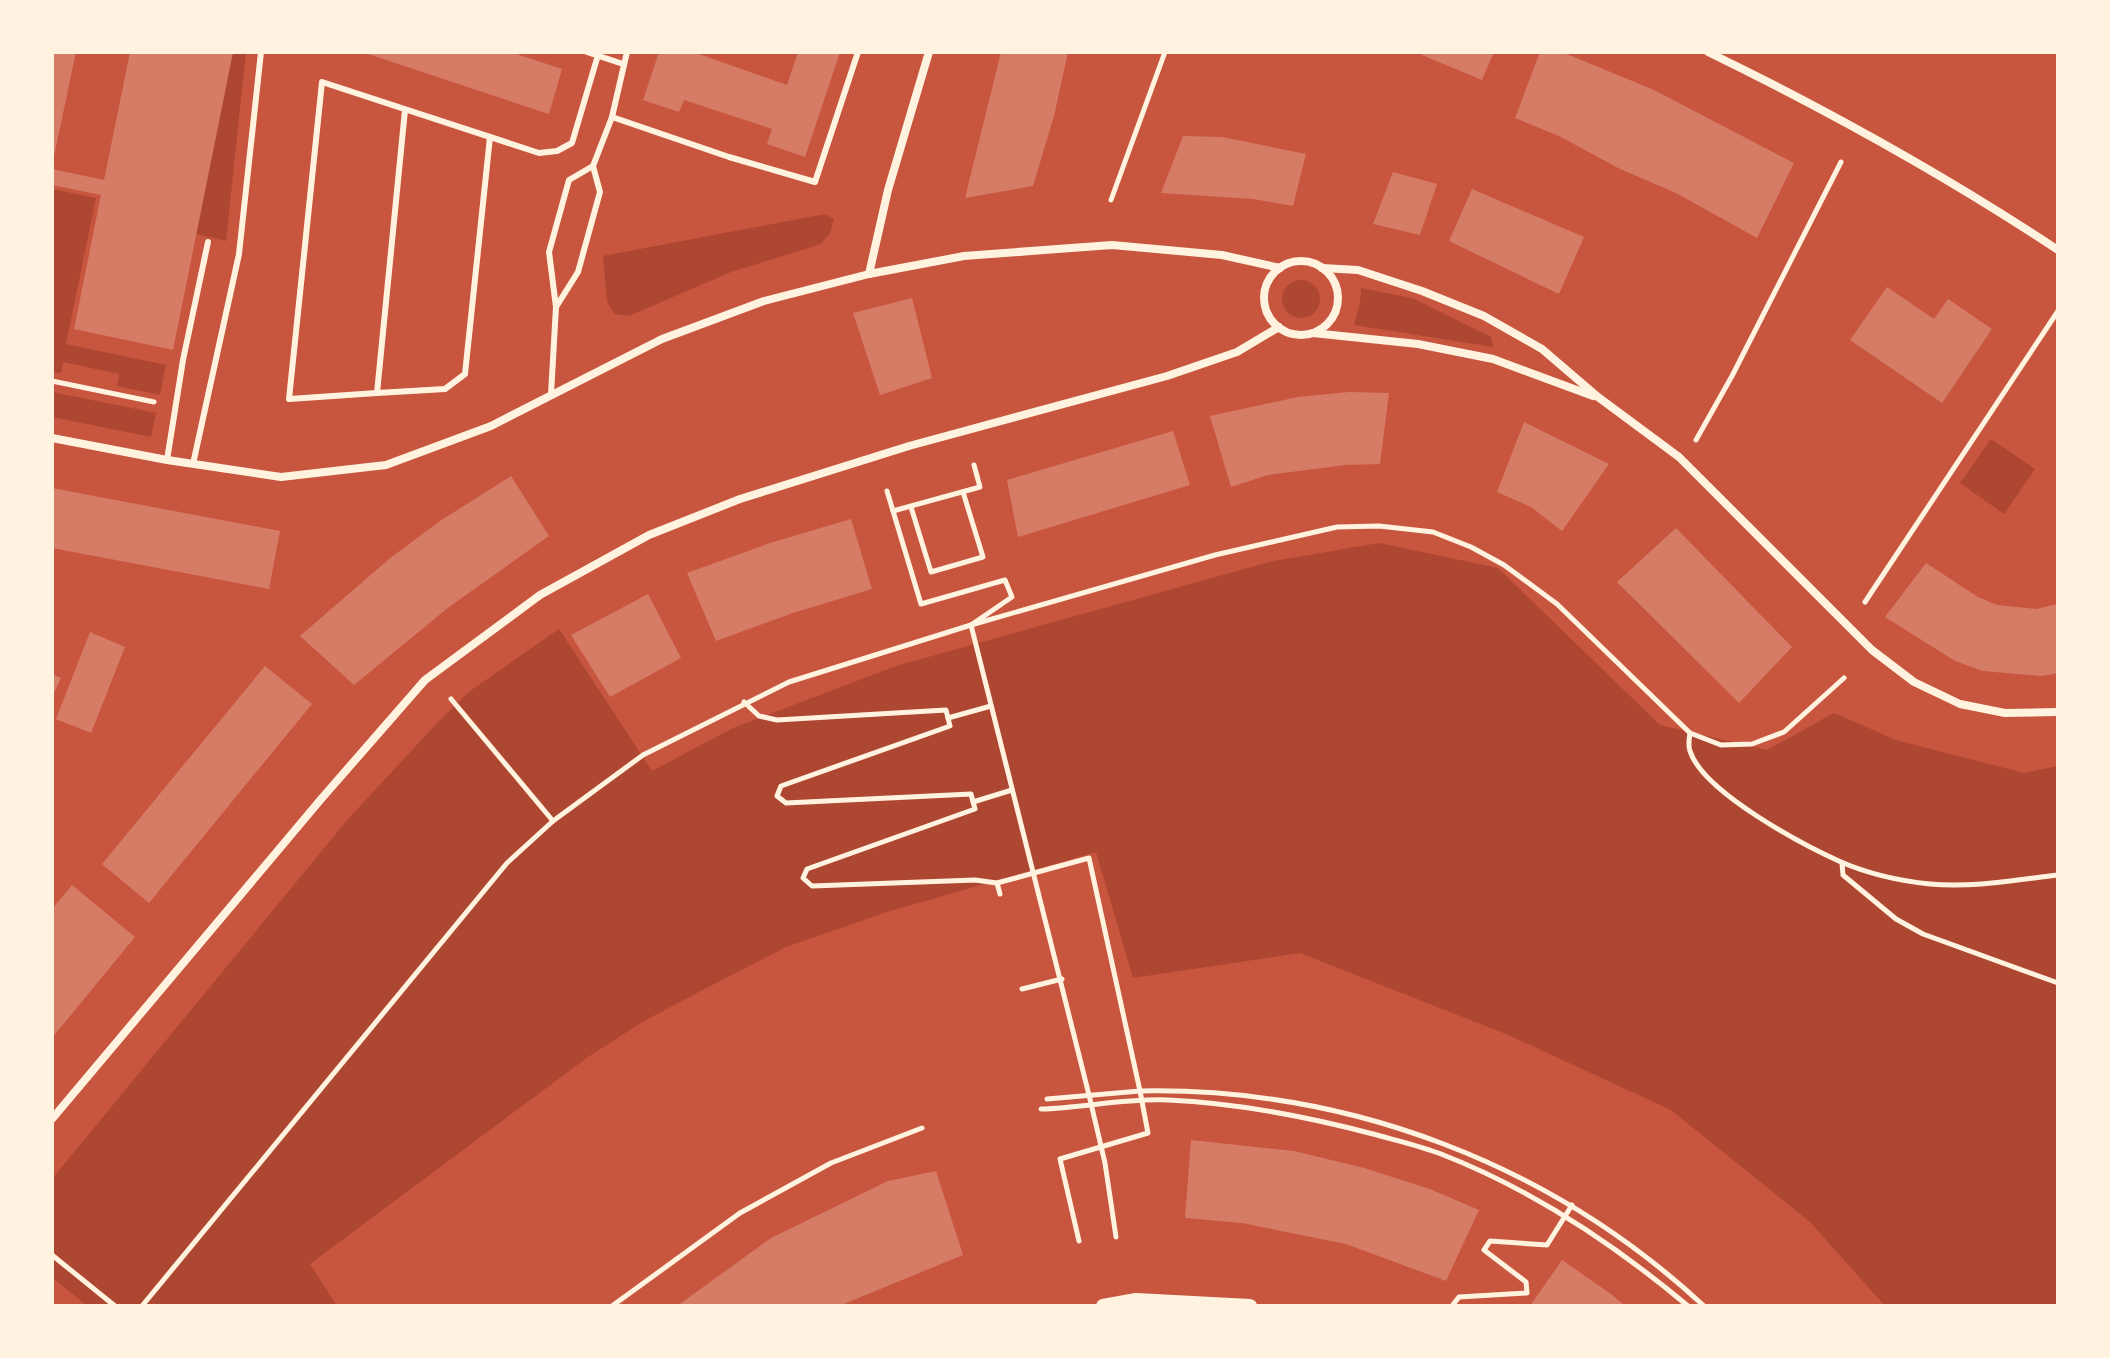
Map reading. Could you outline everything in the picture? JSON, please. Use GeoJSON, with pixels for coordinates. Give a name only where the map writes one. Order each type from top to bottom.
{"type":"FeatureCollection","features":[{"type":"Feature","properties":{"kind":"street"},"geometry":{"type":"LineString","coordinates":[[869,274],[888,190],[929,52]]}},
{"type":"Feature","properties":{"kind":"street"},"geometry":{"type":"LineString","coordinates":[[1708,52],[1858,128],[1979,198],[2058,250]]}},
{"type":"Feature","properties":{"kind":"street"},"geometry":{"type":"LineString","coordinates":[[52,438],[281,477],[386,465],[491,426],[662,339],[764,301],[869,274],[964,256],[1112,245],[1222,255],[1280,268],[1303,262],[1322,268],[1358,270],[1422,291],[1484,316],[1542,349],[1598,397],[1679,457],[1872,650],[1914,682],[1960,704],[2005,713],[2058,712]]}},
{"type":"Feature","properties":{"kind":"street"},"geometry":{"type":"LineString","coordinates":[[1280,268],[1270,278],[1264,298],[1268,313],[1279,327],[1299,335],[1313,333],[1418,344],[1493,359],[1598,397]]}},
{"type":"Feature","properties":{"kind":"street"},"geometry":{"type":"LineString","coordinates":[[1313,333],[1328,323],[1337,306],[1336,285],[1322,268]]}},
{"type":"Feature","properties":{"kind":"street"},"geometry":{"type":"LineString","coordinates":[[52,1119],[425,680],[540,595],[649,535],[740,499],[909,446],[1167,376],[1237,352],[1279,327]]}},
{"type":"Feature","properties":{"kind":"street"},"geometry":{"type":"LineString","coordinates":[[1103,1306],[1136,1300],[1250,1306]]}},
{"type":"Feature","properties":{"kind":"lane"},"geometry":{"type":"LineString","coordinates":[[193,464],[239,254],[261,52]]}},
{"type":"Feature","properties":{"kind":"lane"},"geometry":{"type":"LineString","coordinates":[[587,52],[623,64]]}},
{"type":"Feature","properties":{"kind":"lane"},"geometry":{"type":"LineString","coordinates":[[556,307],[578,272],[600,192],[593,166],[612,117],[627,52]]}},
{"type":"Feature","properties":{"kind":"lane"},"geometry":{"type":"LineString","coordinates":[[612,117],[729,157],[815,182],[858,52]]}},
{"type":"Feature","properties":{"kind":"lane"},"geometry":{"type":"LineString","coordinates":[[490,137],[465,374],[445,389],[289,399],[322,82],[539,153],[557,151],[572,143],[598,55]]}},
{"type":"Feature","properties":{"kind":"lane"},"geometry":{"type":"LineString","coordinates":[[377,393],[405,110]]}},
{"type":"Feature","properties":{"kind":"lane"},"geometry":{"type":"LineString","coordinates":[[551,394],[556,307],[549,252],[569,180],[593,166]]}},
{"type":"Feature","properties":{"kind":"lane"},"geometry":{"type":"LineString","coordinates":[[167,460],[183,360],[208,242]]}},
{"type":"Feature","properties":{"kind":"path"},"geometry":{"type":"LineString","coordinates":[[1111,200],[1165,52]]}},
{"type":"Feature","properties":{"kind":"path"},"geometry":{"type":"LineString","coordinates":[[1696,440],[1841,162]]}},
{"type":"Feature","properties":{"kind":"path"},"geometry":{"type":"LineString","coordinates":[[1865,602],[2058,311]]}},
{"type":"Feature","properties":{"kind":"path"},"geometry":{"type":"LineString","coordinates":[[52,381],[154,402]]}},
{"type":"Feature","properties":{"kind":"path"},"geometry":{"type":"LineString","coordinates":[[893,511],[980,487],[974,465]]}},
{"type":"Feature","properties":{"kind":"path"},"geometry":{"type":"LineString","coordinates":[[887,491],[921,604],[1005,580],[1012,597],[971,625]]}},
{"type":"Feature","properties":{"kind":"path"},"geometry":{"type":"LineString","coordinates":[[911,507],[931,572],[983,557],[963,492]]}},
{"type":"Feature","properties":{"kind":"path"},"geometry":{"type":"LineString","coordinates":[[142,1306],[507,863],[553,821],[643,755],[789,682],[971,625],[1215,555],[1337,527],[1379,526],[1433,532],[1471,547],[1504,565],[1557,604],[1690,733],[1721,745],[1752,744],[1784,732],[1844,678]]}},
{"type":"Feature","properties":{"kind":"path"},"geometry":{"type":"LineString","coordinates":[[971,625],[1062,979],[1101,1147],[1116,1237]]}},
{"type":"Feature","properties":{"kind":"path"},"geometry":{"type":"LineString","coordinates":[[451,699],[553,821]]}},
{"type":"Feature","properties":{"kind":"path"},"geometry":{"type":"LineString","coordinates":[[744,702],[759,716],[769,719],[946,710],[950,726],[781,786],[777,796],[786,803],[971,794],[975,809],[807,869],[803,878],[812,886],[975,880],[997,883],[1089,858],[1148,1133],[1060,1159],[1079,1241]]}},
{"type":"Feature","properties":{"kind":"path"},"geometry":{"type":"LineString","coordinates":[[948,718],[991,706]]}},
{"type":"Feature","properties":{"kind":"path"},"geometry":{"type":"LineString","coordinates":[[1690,733],[1689,749],[1697,765],[1720,789],[1752,812],[1842,862],[1901,881],[1962,886],[2058,875]]}},
{"type":"Feature","properties":{"kind":"path"},"geometry":{"type":"LineString","coordinates":[[973,802],[1012,790]]}},
{"type":"Feature","properties":{"kind":"path"},"geometry":{"type":"LineString","coordinates":[[1842,862],[1843,875],[1896,919],[1923,934],[2058,983]]}},
{"type":"Feature","properties":{"kind":"path"},"geometry":{"type":"LineString","coordinates":[[997,883],[1000,894]]}},
{"type":"Feature","properties":{"kind":"path"},"geometry":{"type":"LineString","coordinates":[[1022,989],[1062,979]]}},
{"type":"Feature","properties":{"kind":"path"},"geometry":{"type":"LineString","coordinates":[[1047,1099],[1195,1090],[1286,1101],[1374,1120],[1482,1159],[1572,1205],[1650,1259],[1704,1306]]}},
{"type":"Feature","properties":{"kind":"path"},"geometry":{"type":"LineString","coordinates":[[1041,1109],[1142,1100],[1263,1110],[1322,1120],[1439,1153],[1476,1169],[1565,1217],[1625,1256],[1688,1306]]}},
{"type":"Feature","properties":{"kind":"path"},"geometry":{"type":"LineString","coordinates":[[612,1306],[740,1213],[831,1163],[922,1128]]}},
{"type":"Feature","properties":{"kind":"path"},"geometry":{"type":"LineString","coordinates":[[1452,1306],[1459,1297],[1527,1293],[1526,1282],[1484,1250],[1490,1241],[1547,1245],[1572,1205]]}},
{"type":"Feature","properties":{"kind":"path"},"geometry":{"type":"LineString","coordinates":[[52,1255],[115,1306]]}},
{"type":"Feature","properties":{"kind":"shaded area"},"geometry":{"type":"Polygon","coordinates":[[[233,52],[246,52],[226,241],[196,234],[233,52]]]}},
{"type":"Feature","properties":{"kind":"shaded area"},"geometry":{"type":"Polygon","coordinates":[[[52,189],[96,198],[66,344],[166,365],[160,395],[117,386],[119,374],[63,362],[61,373],[52,372],[52,189]]]}},
{"type":"Feature","properties":{"kind":"shaded area"},"geometry":{"type":"Polygon","coordinates":[[[825,214],[834,219],[830,233],[821,244],[731,272],[629,316],[615,314],[607,302],[603,256],[825,214]]]}},
{"type":"Feature","properties":{"kind":"shaded area"},"geometry":{"type":"Polygon","coordinates":[[[1301,280],[1315,285],[1320,299],[1315,313],[1301,318],[1287,313],[1282,299],[1287,285],[1301,280]]]}},
{"type":"Feature","properties":{"kind":"shaded area"},"geometry":{"type":"Polygon","coordinates":[[[1361,288],[1412,298],[1491,337],[1493,347],[1354,325],[1361,288]]]}},
{"type":"Feature","properties":{"kind":"shaded area"},"geometry":{"type":"Polygon","coordinates":[[[52,392],[156,413],[151,437],[52,417],[52,392]]]}},
{"type":"Feature","properties":{"kind":"shaded area"},"geometry":{"type":"Polygon","coordinates":[[[1991,439],[2035,469],[2004,514],[1960,483],[1991,439]]]}},
{"type":"Feature","properties":{"kind":"shaded area"},"geometry":{"type":"Polygon","coordinates":[[[1379,543],[1498,568],[1660,725],[1767,750],[1834,713],[1896,740],[2024,773],[2058,766],[2058,1306],[1885,1306],[1810,1222],[1671,1110],[1506,1034],[1300,953],[1133,978],[1096,852],[887,912],[786,947],[644,1021],[588,1057],[310,1264],[337,1306],[87,1306],[52,1277],[52,1179],[348,819],[470,691],[559,629],[652,771],[733,728],[896,666],[1273,561],[1379,543]]]}},
{"type":"Feature","properties":{"kind":"building"},"geometry":{"type":"Polygon","coordinates":[[[52,52],[76,52],[53,161],[52,161],[52,52]]]}},
{"type":"Feature","properties":{"kind":"building"},"geometry":{"type":"Polygon","coordinates":[[[130,52],[233,52],[173,350],[74,329],[101,195],[52,185],[52,169],[104,180],[130,52]]]}},
{"type":"Feature","properties":{"kind":"building"},"geometry":{"type":"Polygon","coordinates":[[[362,52],[510,52],[562,69],[549,114],[362,52]]]}},
{"type":"Feature","properties":{"kind":"building"},"geometry":{"type":"Polygon","coordinates":[[[659,52],[700,52],[787,85],[798,52],[840,52],[805,157],[767,144],[772,129],[684,100],[679,112],[643,100],[659,52]]]}},
{"type":"Feature","properties":{"kind":"building"},"geometry":{"type":"Polygon","coordinates":[[[1001,52],[1068,52],[1054,116],[1033,186],[965,198],[1001,52]]]}},
{"type":"Feature","properties":{"kind":"building"},"geometry":{"type":"Polygon","coordinates":[[[1415,52],[1494,52],[1482,80],[1415,52]]]}},
{"type":"Feature","properties":{"kind":"building"},"geometry":{"type":"Polygon","coordinates":[[[1540,52],[1562,52],[1654,90],[1794,163],[1757,238],[1676,193],[1515,118],[1540,52]]]}},
{"type":"Feature","properties":{"kind":"building"},"geometry":{"type":"Polygon","coordinates":[[[1183,136],[1222,137],[1306,154],[1293,206],[1253,199],[1161,193],[1183,136]]]}},
{"type":"Feature","properties":{"kind":"building"},"geometry":{"type":"Polygon","coordinates":[[[1393,172],[1437,184],[1420,235],[1373,224],[1393,172]]]}},
{"type":"Feature","properties":{"kind":"building"},"geometry":{"type":"Polygon","coordinates":[[[1472,189],[1584,237],[1559,294],[1449,241],[1472,189]]]}},
{"type":"Feature","properties":{"kind":"building"},"geometry":{"type":"Polygon","coordinates":[[[1887,287],[1934,319],[1948,299],[1992,329],[1942,403],[1850,340],[1887,287]]]}},
{"type":"Feature","properties":{"kind":"building"},"geometry":{"type":"Polygon","coordinates":[[[912,298],[932,378],[880,395],[853,313],[912,298]]]}},
{"type":"Feature","properties":{"kind":"building"},"geometry":{"type":"Polygon","coordinates":[[[1349,392],[1389,393],[1380,464],[1345,465],[1268,475],[1231,487],[1210,416],[1298,397],[1349,392]]]}},
{"type":"Feature","properties":{"kind":"building"},"geometry":{"type":"Polygon","coordinates":[[[1524,422],[1609,464],[1562,531],[1531,507],[1497,492],[1524,422]]]}},
{"type":"Feature","properties":{"kind":"building"},"geometry":{"type":"Polygon","coordinates":[[[1173,431],[1190,485],[1018,537],[1007,480],[1173,431]]]}},
{"type":"Feature","properties":{"kind":"building"},"geometry":{"type":"Polygon","coordinates":[[[511,476],[549,536],[449,607],[354,685],[300,636],[389,559],[440,521],[511,476]]]}},
{"type":"Feature","properties":{"kind":"building"},"geometry":{"type":"Polygon","coordinates":[[[52,488],[280,531],[269,589],[52,548],[52,488]]]}},
{"type":"Feature","properties":{"kind":"building"},"geometry":{"type":"Polygon","coordinates":[[[851,519],[872,589],[716,641],[687,573],[770,543],[851,519]]]}},
{"type":"Feature","properties":{"kind":"building"},"geometry":{"type":"Polygon","coordinates":[[[1676,528],[1792,647],[1739,703],[1617,582],[1676,528]]]}},
{"type":"Feature","properties":{"kind":"building"},"geometry":{"type":"Polygon","coordinates":[[[1926,563],[1978,597],[1997,605],[2036,609],[2058,604],[2058,673],[2041,676],[1983,671],[1955,661],[1885,617],[1926,563]]]}},
{"type":"Feature","properties":{"kind":"building"},"geometry":{"type":"Polygon","coordinates":[[[648,594],[681,658],[610,697],[571,635],[648,594]]]}},
{"type":"Feature","properties":{"kind":"building"},"geometry":{"type":"Polygon","coordinates":[[[90,632],[125,647],[91,733],[56,719],[90,632]]]}},
{"type":"Feature","properties":{"kind":"building"},"geometry":{"type":"Polygon","coordinates":[[[265,666],[312,704],[149,903],[102,864],[265,666]]]}},
{"type":"Feature","properties":{"kind":"building"},"geometry":{"type":"Polygon","coordinates":[[[52,674],[61,678],[52,697],[52,674]]]}},
{"type":"Feature","properties":{"kind":"building"},"geometry":{"type":"Polygon","coordinates":[[[72,885],[135,937],[52,1038],[52,909],[72,885]]]}},
{"type":"Feature","properties":{"kind":"building"},"geometry":{"type":"Polygon","coordinates":[[[1191,1140],[1294,1151],[1364,1168],[1430,1189],[1479,1210],[1446,1281],[1346,1244],[1242,1223],[1185,1218],[1191,1140]]]}},
{"type":"Feature","properties":{"kind":"building"},"geometry":{"type":"Polygon","coordinates":[[[936,1171],[963,1255],[839,1306],[677,1306],[771,1238],[888,1181],[936,1171]]]}},
{"type":"Feature","properties":{"kind":"building"},"geometry":{"type":"Polygon","coordinates":[[[1562,1260],[1611,1294],[1625,1306],[1530,1306],[1562,1260]]]}}]}
